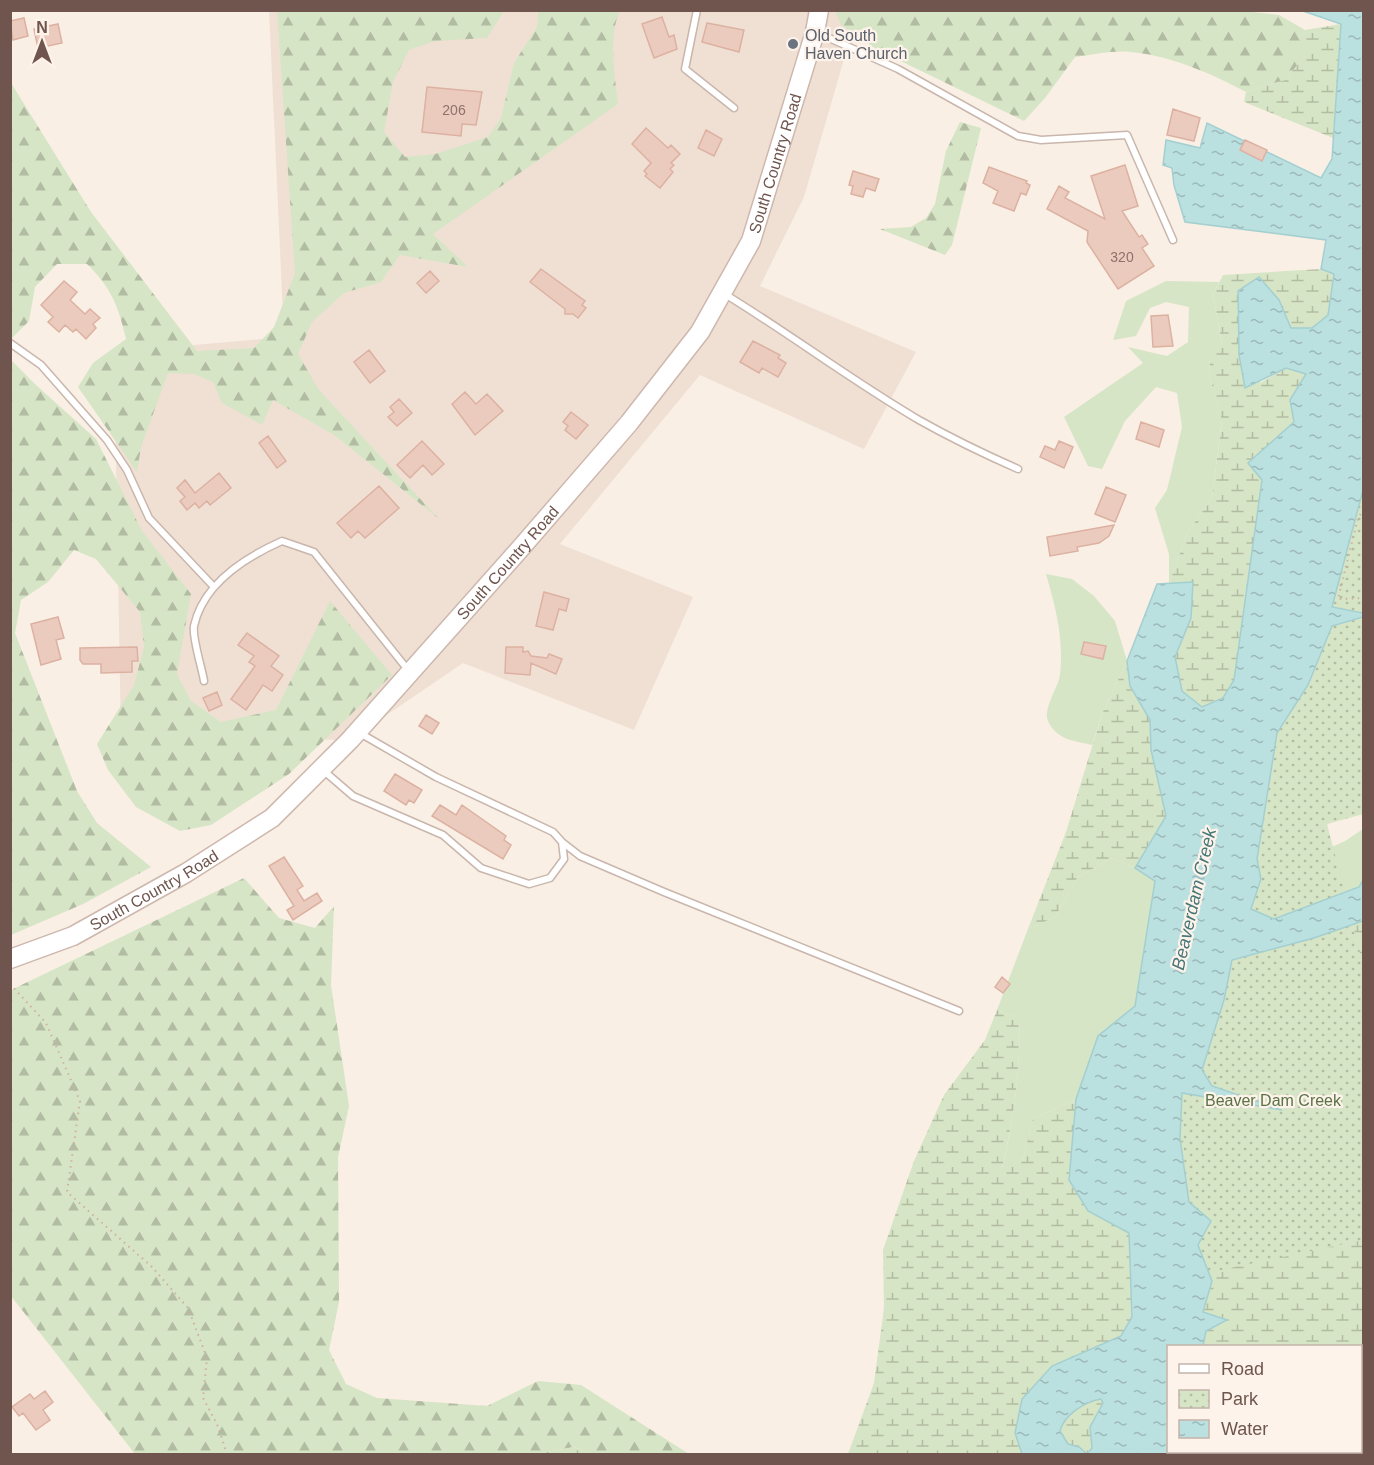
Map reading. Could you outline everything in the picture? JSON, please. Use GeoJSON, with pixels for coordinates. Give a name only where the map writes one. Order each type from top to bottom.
{"type":"FeatureCollection","features":[{"type":"Feature","properties":{"kind":"main road","name":"South Country Road"},"geometry":{"type":"LineString","coordinates":[[10,959],[73,936],[186,873],[272,818],[357,732],[629,423],[700,332],[751,241],[815,32],[819,10]]}},
{"type":"Feature","properties":{"kind":"lane"},"geometry":{"type":"LineString","coordinates":[[697,10],[686,69],[734,108]]}},
{"type":"Feature","properties":{"kind":"lane"},"geometry":{"type":"LineString","coordinates":[[815,32],[898,69],[1017,136],[1041,140],[1126,135],[1173,240]]}},
{"type":"Feature","properties":{"kind":"lane"},"geometry":{"type":"LineString","coordinates":[[722,292],[784,330],[918,419],[973,449],[1018,469]]}},
{"type":"Feature","properties":{"kind":"lane"},"geometry":{"type":"LineString","coordinates":[[10,343],[41,365],[87,416],[127,470],[149,518],[214,587]]}},
{"type":"Feature","properties":{"kind":"lane"},"geometry":{"type":"LineString","coordinates":[[204,681],[194,627],[208,592],[254,553],[282,542],[314,552],[410,673]]}},
{"type":"Feature","properties":{"kind":"lane"},"geometry":{"type":"LineString","coordinates":[[357,732],[436,777],[553,832],[580,856],[959,1011]]}},
{"type":"Feature","properties":{"kind":"lane"},"geometry":{"type":"LineString","coordinates":[[321,769],[353,796],[443,835],[481,868],[528,884],[550,878],[564,858],[562,842]]}},
{"type":"Feature","properties":{"kind":"path"},"geometry":{"type":"LineString","coordinates":[[1364,509],[1358,518],[1338,599],[1364,598]]}},
{"type":"Feature","properties":{"kind":"path"},"geometry":{"type":"LineString","coordinates":[[10,984],[46,1023],[80,1101],[67,1192],[152,1267],[188,1308],[207,1358],[203,1398],[217,1424],[227,1455]]}},
{"type":"Feature","properties":{"kind":"shaded area"},"geometry":{"type":"Polygon","coordinates":[[[269,11],[858,11],[804,197],[760,286],[916,352],[864,449],[700,375],[560,544],[693,597],[634,730],[463,663],[350,740],[121,737],[114,352],[284,337],[269,11]]]}},
{"type":"Feature","properties":{"kind":"green space"},"geometry":{"type":"Polygon","coordinates":[[[277,11],[504,11],[487,38],[435,41],[409,50],[393,82],[384,132],[405,157],[435,154],[488,137],[501,118],[514,63],[537,27],[538,11],[620,11],[616,21],[613,44],[618,104],[433,234],[468,267],[400,255],[381,282],[344,293],[312,322],[298,354],[319,390],[438,518],[334,435],[273,400],[262,425],[222,403],[213,382],[194,374],[168,373],[141,447],[137,472],[78,387],[93,363],[126,339],[113,298],[103,281],[87,264],[57,264],[35,287],[29,321],[11,339],[11,83],[91,212],[197,351],[254,348],[274,327],[295,273],[277,11]]]}},
{"type":"Feature","properties":{"kind":"green space"},"geometry":{"type":"Polygon","coordinates":[[[835,11],[1244,11],[1279,15],[1305,30],[1305,56],[1285,80],[1246,92],[1190,66],[1161,57],[1117,52],[1075,57],[1045,98],[1024,121],[876,49],[841,25],[835,11]]]}},
{"type":"Feature","properties":{"kind":"green space"},"geometry":{"type":"Polygon","coordinates":[[[1341,24],[1333,138],[1244,102],[1246,92],[1285,80],[1305,56],[1305,30],[1341,24]]]}},
{"type":"Feature","properties":{"kind":"green space"},"geometry":{"type":"Polygon","coordinates":[[[960,122],[981,128],[952,245],[945,255],[880,229],[911,227],[926,218],[935,204],[946,151],[960,122]]]}},
{"type":"Feature","properties":{"kind":"green space"},"geometry":{"type":"Polygon","coordinates":[[[1321,269],[1334,273],[1328,315],[1312,328],[1291,328],[1279,300],[1260,383],[1286,368],[1306,374],[1290,400],[1295,422],[1249,463],[1262,480],[1234,680],[1223,698],[1201,707],[1182,691],[1175,657],[1191,618],[1193,583],[1169,584],[1187,533],[1212,498],[1222,420],[1209,375],[1210,359],[1222,344],[1213,294],[1223,275],[1321,269]]]}},
{"type":"Feature","properties":{"kind":"green space"},"geometry":{"type":"Polygon","coordinates":[[[1166,281],[1219,282],[1213,294],[1222,345],[1210,359],[1209,375],[1222,419],[1212,498],[1187,533],[1169,584],[1169,554],[1155,508],[1167,490],[1182,427],[1177,393],[1156,387],[1125,421],[1102,469],[1088,466],[1064,417],[1143,363],[1128,347],[1167,356],[1188,342],[1189,307],[1166,302],[1150,308],[1136,336],[1113,340],[1126,301],[1166,281]]]}},
{"type":"Feature","properties":{"kind":"green space"},"geometry":{"type":"Polygon","coordinates":[[[10,359],[96,439],[142,531],[191,594],[177,674],[191,701],[221,722],[276,710],[330,601],[392,675],[289,774],[211,825],[180,831],[136,807],[108,770],[97,744],[134,685],[144,647],[140,612],[96,559],[74,550],[48,582],[21,600],[15,633],[77,791],[97,823],[151,867],[83,904],[11,935],[10,359]]]}},
{"type":"Feature","properties":{"kind":"green space","name":"Beaver Dam Creek"},"geometry":{"type":"Polygon","coordinates":[[[1363,465],[1363,814],[1327,824],[1363,964],[1363,1240],[1188,1277],[1181,1056],[1264,730],[1363,465]]]}},
{"type":"Feature","properties":{"kind":"green space"},"geometry":{"type":"Polygon","coordinates":[[[1046,574],[1072,579],[1094,596],[1115,621],[1127,661],[1102,714],[1092,745],[1073,741],[1057,733],[1047,718],[1048,706],[1059,681],[1061,649],[1056,612],[1046,574]]]}},
{"type":"Feature","properties":{"kind":"green space"},"geometry":{"type":"Polygon","coordinates":[[[1127,661],[1130,686],[1150,720],[1151,750],[1166,816],[1135,868],[1111,858],[1077,878],[1055,917],[1028,929],[1066,832],[1102,714],[1127,661]]]}},
{"type":"Feature","properties":{"kind":"green space"},"geometry":{"type":"Polygon","coordinates":[[[1363,829],[1363,880],[1359,887],[1274,919],[1261,879],[1345,841],[1363,829]]]}},
{"type":"Feature","properties":{"kind":"green space"},"geometry":{"type":"Polygon","coordinates":[[[1111,858],[1135,868],[1155,881],[1135,1006],[1098,1036],[1076,1099],[1033,1119],[1023,1159],[1002,1169],[1016,1094],[1019,1018],[997,1010],[1028,929],[1055,917],[1077,878],[1111,858]]]}},
{"type":"Feature","properties":{"kind":"green space"},"geometry":{"type":"Polygon","coordinates":[[[244,878],[279,918],[315,928],[334,906],[331,985],[349,1106],[338,1157],[339,1302],[329,1350],[346,1384],[377,1398],[487,1406],[538,1381],[581,1385],[689,1454],[593,1454],[574,1447],[536,1454],[135,1454],[11,1296],[11,990],[244,878]]]}},
{"type":"Feature","properties":{"kind":"green space"},"geometry":{"type":"Polygon","coordinates":[[[1363,921],[1363,1454],[1177,1454],[1362,1453],[1362,1345],[1203,1345],[1206,1331],[1203,1313],[1212,1281],[1198,1245],[1180,1138],[1182,1092],[1314,938],[1363,921]]]}},
{"type":"Feature","properties":{"kind":"green space"},"geometry":{"type":"Polygon","coordinates":[[[997,1010],[1019,1018],[1016,1094],[1002,1168],[1023,1159],[1033,1119],[1076,1099],[1069,1180],[1088,1211],[1129,1232],[1132,1317],[1121,1336],[1052,1366],[1015,1433],[1022,1454],[848,1454],[874,1383],[884,1308],[883,1250],[914,1161],[944,1095],[985,1040],[997,1010]]]}},
{"type":"Feature","properties":{"kind":"green space"},"geometry":{"type":"Polygon","coordinates":[[[1101,1399],[1103,1402],[1090,1426],[1092,1448],[1087,1454],[1079,1447],[1068,1444],[1060,1431],[1062,1425],[1076,1410],[1101,1399]]]}},
{"type":"Feature","properties":{"kind":"green space"},"geometry":{"type":"Polygon","coordinates":[[[574,1447],[593,1454],[536,1454],[574,1447]]]}},
{"type":"Feature","properties":{"kind":"water","name":"Beaverdam Creek"},"geometry":{"type":"Polygon","coordinates":[[[1303,11],[1363,11],[1363,490],[1332,607],[1363,613],[1363,617],[1332,626],[1308,685],[1277,733],[1257,859],[1261,879],[1251,909],[1274,919],[1359,887],[1363,880],[1363,921],[1314,938],[1232,960],[1224,1000],[1202,1070],[1212,1086],[1282,1110],[1182,1093],[1180,1138],[1189,1202],[1211,1221],[1198,1245],[1212,1281],[1203,1312],[1227,1320],[1206,1331],[1203,1345],[1167,1345],[1167,1453],[1177,1454],[1087,1454],[1022,1454],[1015,1433],[1022,1399],[1052,1366],[1121,1336],[1132,1317],[1129,1233],[1088,1211],[1069,1180],[1076,1099],[1098,1036],[1135,1006],[1155,881],[1135,868],[1166,816],[1151,750],[1150,720],[1130,686],[1127,661],[1157,584],[1193,582],[1191,618],[1175,657],[1182,691],[1202,707],[1223,698],[1234,680],[1262,480],[1248,463],[1294,422],[1290,400],[1306,374],[1286,368],[1245,388],[1239,355],[1238,291],[1259,277],[1279,300],[1291,328],[1312,328],[1328,315],[1334,274],[1321,269],[1326,240],[1185,222],[1174,185],[1172,168],[1163,165],[1166,140],[1200,148],[1207,123],[1321,178],[1332,159],[1341,24],[1303,11]],[[1101,1399],[1076,1410],[1062,1425],[1060,1431],[1068,1444],[1079,1447],[1087,1454],[1092,1448],[1090,1427],[1103,1403],[1101,1399]]]}},
{"type":"Feature","properties":{"kind":"building"},"geometry":{"type":"Polygon","coordinates":[[[662,17],[669,37],[674,35],[677,49],[654,58],[642,24],[662,17]]]}},
{"type":"Feature","properties":{"kind":"building"},"geometry":{"type":"Polygon","coordinates":[[[24,18],[28,36],[13,40],[10,21],[24,18]]]}},
{"type":"Feature","properties":{"kind":"building"},"geometry":{"type":"Polygon","coordinates":[[[707,23],[744,30],[739,52],[702,42],[707,23]]]}},
{"type":"Feature","properties":{"kind":"building"},"geometry":{"type":"Polygon","coordinates":[[[58,24],[62,43],[38,48],[34,29],[58,24]]]}},
{"type":"Feature","properties":{"kind":"building"},"geometry":{"type":"Polygon","coordinates":[[[427,87],[482,92],[476,125],[462,124],[461,136],[422,132],[427,87]]]}},
{"type":"Feature","properties":{"kind":"building"},"geometry":{"type":"Polygon","coordinates":[[[1173,109],[1200,118],[1194,141],[1167,135],[1173,109]]]}},
{"type":"Feature","properties":{"kind":"building"},"geometry":{"type":"Polygon","coordinates":[[[646,128],[668,148],[671,145],[680,154],[671,163],[674,165],[670,169],[673,172],[660,188],[645,176],[647,174],[644,171],[651,163],[632,144],[646,128]]]}},
{"type":"Feature","properties":{"kind":"building"},"geometry":{"type":"Polygon","coordinates":[[[706,130],[722,139],[714,156],[698,148],[706,130]]]}},
{"type":"Feature","properties":{"kind":"building"},"geometry":{"type":"Polygon","coordinates":[[[1245,140],[1267,150],[1262,161],[1240,150],[1245,140]]]}},
{"type":"Feature","properties":{"kind":"building"},"geometry":{"type":"Polygon","coordinates":[[[1125,165],[1138,206],[1122,211],[1139,237],[1142,235],[1148,244],[1142,248],[1154,266],[1118,289],[1087,242],[1088,231],[1047,209],[1059,186],[1069,192],[1065,198],[1105,219],[1091,176],[1125,165]]]}},
{"type":"Feature","properties":{"kind":"building"},"geometry":{"type":"Polygon","coordinates":[[[989,167],[1027,181],[1026,183],[1030,185],[1026,195],[1021,193],[1014,211],[993,203],[998,191],[983,183],[989,167]]]}},
{"type":"Feature","properties":{"kind":"building"},"geometry":{"type":"Polygon","coordinates":[[[853,171],[879,179],[875,191],[866,188],[863,197],[851,194],[853,186],[849,185],[853,171]]]}},
{"type":"Feature","properties":{"kind":"building"},"geometry":{"type":"Polygon","coordinates":[[[541,269],[585,301],[582,305],[586,308],[578,318],[573,314],[565,314],[565,309],[530,282],[541,269]]]}},
{"type":"Feature","properties":{"kind":"building"},"geometry":{"type":"Polygon","coordinates":[[[430,271],[439,281],[426,293],[417,283],[430,271]]]}},
{"type":"Feature","properties":{"kind":"building"},"geometry":{"type":"Polygon","coordinates":[[[64,281],[77,292],[70,300],[85,314],[90,309],[100,318],[93,324],[96,328],[86,339],[76,329],[73,332],[65,325],[59,332],[48,322],[53,317],[41,305],[64,281]]]}},
{"type":"Feature","properties":{"kind":"building"},"geometry":{"type":"Polygon","coordinates":[[[1168,315],[1173,346],[1153,347],[1151,316],[1168,315]]]}},
{"type":"Feature","properties":{"kind":"building"},"geometry":{"type":"Polygon","coordinates":[[[753,341],[780,355],[778,358],[786,363],[778,377],[762,368],[759,373],[740,362],[753,341]]]}},
{"type":"Feature","properties":{"kind":"building"},"geometry":{"type":"Polygon","coordinates":[[[369,350],[385,371],[370,383],[354,362],[369,350]]]}},
{"type":"Feature","properties":{"kind":"building"},"geometry":{"type":"Polygon","coordinates":[[[465,392],[476,404],[487,394],[503,411],[475,435],[452,404],[465,392]]]}},
{"type":"Feature","properties":{"kind":"building"},"geometry":{"type":"Polygon","coordinates":[[[399,399],[412,413],[397,426],[388,417],[394,412],[390,407],[399,399]]]}},
{"type":"Feature","properties":{"kind":"building"},"geometry":{"type":"Polygon","coordinates":[[[571,412],[588,425],[576,439],[565,430],[568,426],[563,422],[571,412]]]}},
{"type":"Feature","properties":{"kind":"building"},"geometry":{"type":"Polygon","coordinates":[[[1141,422],[1164,430],[1159,447],[1136,439],[1141,422]]]}},
{"type":"Feature","properties":{"kind":"building"},"geometry":{"type":"Polygon","coordinates":[[[268,436],[286,461],[277,468],[259,443],[268,436]]]}},
{"type":"Feature","properties":{"kind":"building"},"geometry":{"type":"Polygon","coordinates":[[[422,441],[444,464],[432,475],[423,465],[410,478],[397,465],[422,441]]]}},
{"type":"Feature","properties":{"kind":"building"},"geometry":{"type":"Polygon","coordinates":[[[1059,441],[1073,447],[1064,468],[1040,457],[1045,446],[1055,450],[1059,441]]]}},
{"type":"Feature","properties":{"kind":"building"},"geometry":{"type":"Polygon","coordinates":[[[219,473],[231,488],[210,505],[207,501],[199,508],[195,503],[187,510],[180,501],[185,497],[177,488],[185,480],[195,493],[219,473]]]}},
{"type":"Feature","properties":{"kind":"building"},"geometry":{"type":"Polygon","coordinates":[[[379,486],[399,508],[365,538],[358,531],[351,538],[337,523],[379,486]]]}},
{"type":"Feature","properties":{"kind":"building"},"geometry":{"type":"Polygon","coordinates":[[[1106,487],[1126,495],[1115,522],[1095,514],[1106,487]]]}},
{"type":"Feature","properties":{"kind":"building"},"geometry":{"type":"Polygon","coordinates":[[[1114,525],[1109,536],[1099,543],[1077,547],[1078,551],[1050,556],[1047,537],[1114,525]]]}},
{"type":"Feature","properties":{"kind":"building"},"geometry":{"type":"Polygon","coordinates":[[[544,592],[569,599],[566,611],[559,609],[553,630],[536,626],[544,592]]]}},
{"type":"Feature","properties":{"kind":"building"},"geometry":{"type":"Polygon","coordinates":[[[58,617],[64,638],[56,640],[61,659],[41,665],[31,624],[58,617]]]}},
{"type":"Feature","properties":{"kind":"building"},"geometry":{"type":"Polygon","coordinates":[[[247,633],[279,656],[271,666],[283,675],[272,691],[263,685],[246,710],[231,699],[255,666],[249,662],[254,656],[238,645],[247,633]]]}},
{"type":"Feature","properties":{"kind":"building"},"geometry":{"type":"Polygon","coordinates":[[[1084,642],[1106,646],[1103,659],[1081,654],[1084,642]]]}},
{"type":"Feature","properties":{"kind":"building"},"geometry":{"type":"Polygon","coordinates":[[[137,647],[138,661],[132,661],[132,672],[101,673],[101,664],[83,664],[80,660],[80,648],[137,647]]]}},
{"type":"Feature","properties":{"kind":"building"},"geometry":{"type":"Polygon","coordinates":[[[506,647],[523,647],[523,652],[528,651],[531,656],[547,658],[549,654],[562,659],[556,674],[531,663],[530,675],[505,673],[506,647]]]}},
{"type":"Feature","properties":{"kind":"building"},"geometry":{"type":"Polygon","coordinates":[[[217,692],[222,705],[209,711],[203,698],[217,692]]]}},
{"type":"Feature","properties":{"kind":"building"},"geometry":{"type":"Polygon","coordinates":[[[426,715],[439,723],[432,734],[419,726],[426,715]]]}},
{"type":"Feature","properties":{"kind":"building"},"geometry":{"type":"Polygon","coordinates":[[[395,774],[422,790],[414,803],[409,800],[406,805],[384,791],[395,774]]]}},
{"type":"Feature","properties":{"kind":"building"},"geometry":{"type":"Polygon","coordinates":[[[440,805],[456,815],[462,805],[506,836],[504,840],[511,845],[503,859],[432,816],[440,805]]]}},
{"type":"Feature","properties":{"kind":"building"},"geometry":{"type":"Polygon","coordinates":[[[284,857],[303,886],[297,890],[304,901],[317,893],[322,901],[293,920],[287,910],[294,906],[269,866],[284,857]]]}},
{"type":"Feature","properties":{"kind":"building"},"geometry":{"type":"Polygon","coordinates":[[[1002,977],[1010,984],[1003,993],[995,987],[1002,977]]]}},
{"type":"Feature","properties":{"kind":"building"},"geometry":{"type":"Polygon","coordinates":[[[45,1391],[53,1402],[43,1410],[50,1420],[36,1430],[23,1413],[19,1416],[12,1407],[30,1394],[34,1399],[45,1391]]]}},
{"type":"Feature","properties":{"kind":"place","name":"Old South Haven Church"},"geometry":{"type":"Point","coordinates":[793,44]}}]}
